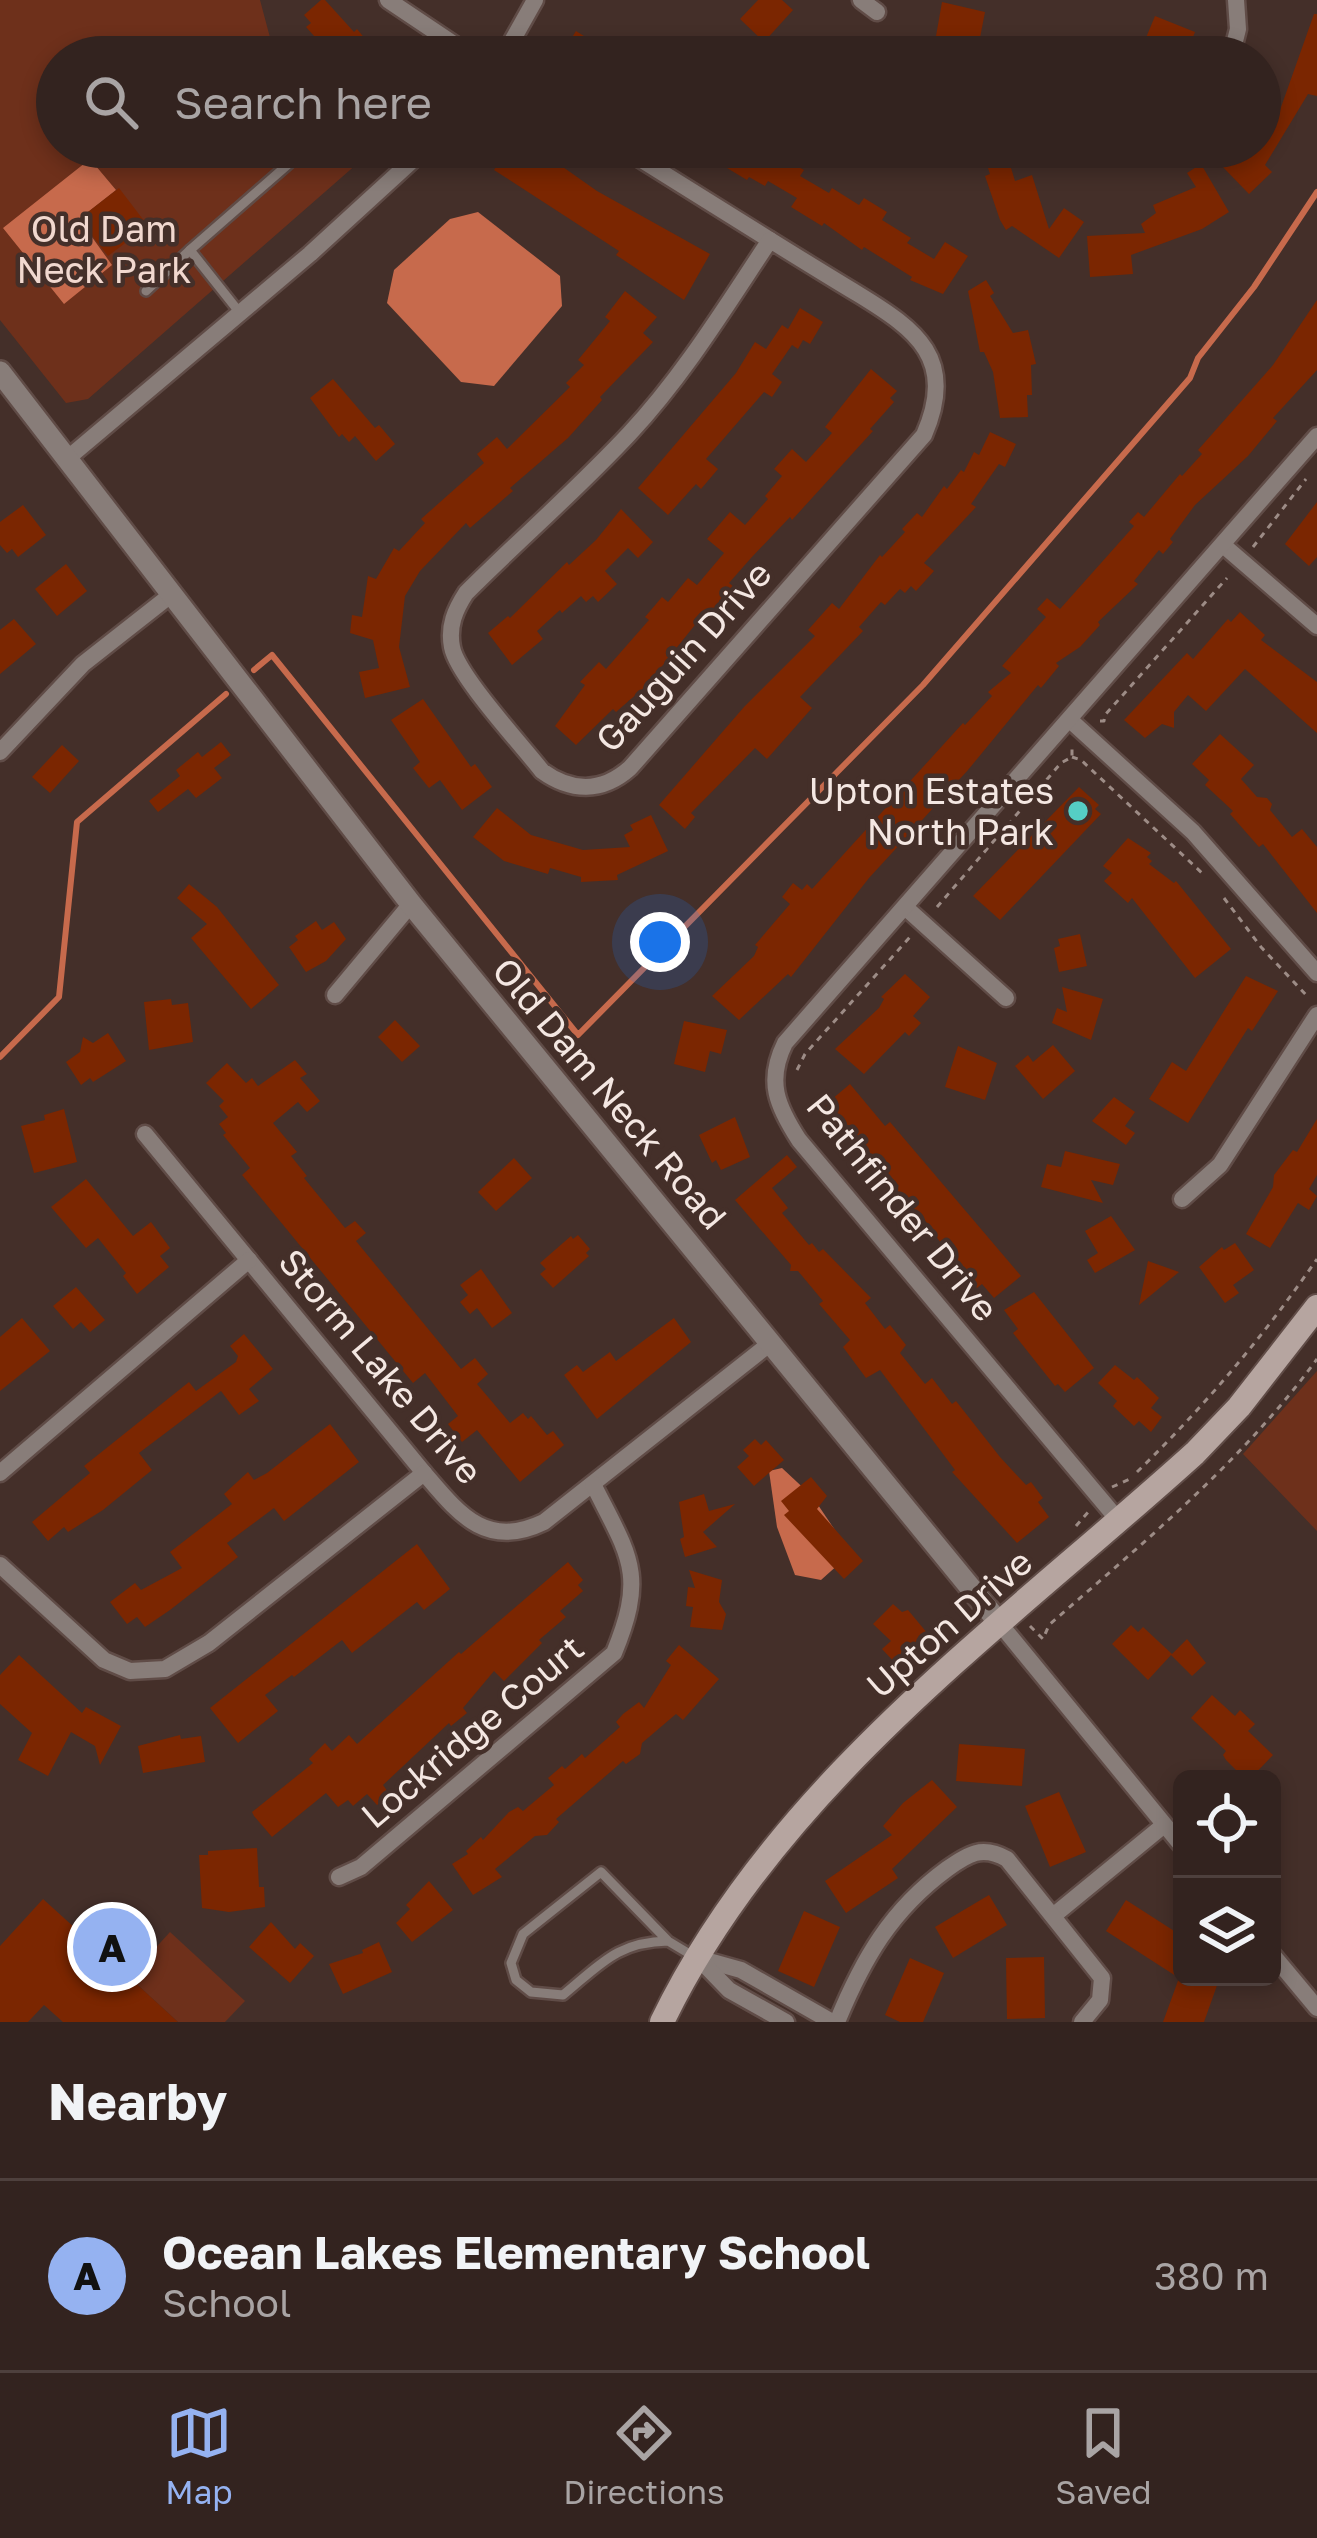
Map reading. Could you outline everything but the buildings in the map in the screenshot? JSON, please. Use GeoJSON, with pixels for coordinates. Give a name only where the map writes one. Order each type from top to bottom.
{"type":"FeatureCollection","features":[{"type":"Feature","properties":{"kind":"main road","name":"Upton Drive"},"geometry":{"type":"LineString","coordinates":[[662,2022],[740,1891],[824,1789],[891,1721],[1119,1521],[1239,1408],[1317,1307]]}},
{"type":"Feature","properties":{"kind":"street"},"geometry":{"type":"LineString","coordinates":[[388,0],[442,36]]}},
{"type":"Feature","properties":{"kind":"street"},"geometry":{"type":"LineString","coordinates":[[515,36],[535,0]]}},
{"type":"Feature","properties":{"kind":"street"},"geometry":{"type":"LineString","coordinates":[[861,0],[878,12]]}},
{"type":"Feature","properties":{"kind":"street"},"geometry":{"type":"LineString","coordinates":[[1236,0],[1236,36]]}},
{"type":"Feature","properties":{"kind":"street"},"geometry":{"type":"LineString","coordinates":[[68,458],[404,168]]}},
{"type":"Feature","properties":{"kind":"street","name":"Gauguin Drive"},"geometry":{"type":"LineString","coordinates":[[655,168],[907,324],[929,357],[936,395],[933,415],[924,434],[630,768],[592,788],[555,781],[455,660],[451,625],[456,608],[633,430],[702,344],[770,240]]}},
{"type":"Feature","properties":{"kind":"street","name":"Old Dam Neck Road"},"geometry":{"type":"LineString","coordinates":[[0,371],[411,904],[772,1342],[1009,1618],[1173,1836]]}},
{"type":"Feature","properties":{"kind":"street","name":"Pathfinder Drive"},"geometry":{"type":"LineString","coordinates":[[1119,1521],[799,1140],[775,1096],[776,1060],[784,1043],[1317,436]]}},
{"type":"Feature","properties":{"kind":"street"},"geometry":{"type":"LineString","coordinates":[[1223,545],[1317,626]]}},
{"type":"Feature","properties":{"kind":"street"},"geometry":{"type":"LineString","coordinates":[[0,752],[83,664],[172,594]]}},
{"type":"Feature","properties":{"kind":"street"},"geometry":{"type":"LineString","coordinates":[[1070,720],[1193,832],[1317,973]]}},
{"type":"Feature","properties":{"kind":"street"},"geometry":{"type":"LineString","coordinates":[[335,995],[411,904]]}},
{"type":"Feature","properties":{"kind":"street"},"geometry":{"type":"LineString","coordinates":[[905,907],[1006,998]]}},
{"type":"Feature","properties":{"kind":"street"},"geometry":{"type":"LineString","coordinates":[[1182,1199],[1220,1166],[1317,1016]]}},
{"type":"Feature","properties":{"kind":"street","name":"Storm Lake Drive"},"geometry":{"type":"LineString","coordinates":[[145,1134],[424,1473],[470,1522],[496,1532],[514,1533],[544,1522],[772,1342]]}},
{"type":"Feature","properties":{"kind":"street"},"geometry":{"type":"LineString","coordinates":[[0,1473],[249,1260]]}},
{"type":"Feature","properties":{"kind":"street"},"geometry":{"type":"LineString","coordinates":[[0,1564],[104,1660],[130,1671],[165,1669],[209,1643],[424,1473]]}},
{"type":"Feature","properties":{"kind":"street","name":"Lockridge Court"},"geometry":{"type":"LineString","coordinates":[[339,1877],[361,1867],[614,1653],[631,1612],[631,1560],[593,1484]]}},
{"type":"Feature","properties":{"kind":"street"},"geometry":{"type":"LineString","coordinates":[[1053,1916],[1164,1825]]}},
{"type":"Feature","properties":{"kind":"street"},"geometry":{"type":"LineString","coordinates":[[698,1958],[741,1970],[834,2022],[856,1976],[897,1912],[915,1892],[965,1856],[985,1851],[1006,1859],[1102,1978],[1100,2000],[1082,2022]]}},
{"type":"Feature","properties":{"kind":"street"},"geometry":{"type":"LineString","coordinates":[[698,1958],[729,1990],[786,2022]]}},
{"type":"Feature","properties":{"kind":"street"},"geometry":{"type":"LineString","coordinates":[[1281,1965],[1317,2008]]}},
{"type":"Feature","properties":{"kind":"lane"},"geometry":{"type":"LineString","coordinates":[[146,291],[284,168]]}},
{"type":"Feature","properties":{"kind":"lane"},"geometry":{"type":"LineString","coordinates":[[190,250],[240,313]]}},
{"type":"Feature","properties":{"kind":"lane"},"geometry":{"type":"LineString","coordinates":[[668,1941],[642,1942],[615,1951],[563,1995],[531,1992],[516,1980],[512,1963],[523,1934],[601,1872],[668,1941],[698,1958]]}},
{"type":"Feature","properties":{"kind":"path"},"geometry":{"type":"LineString","coordinates":[[1072,757],[1070,720],[1104,721],[1242,561],[1317,465]]}},
{"type":"Feature","properties":{"kind":"path"},"geometry":{"type":"LineString","coordinates":[[1072,757],[1081,760],[1200,871]]}},
{"type":"Feature","properties":{"kind":"path"},"geometry":{"type":"LineString","coordinates":[[795,1075],[805,1054],[1072,757]]}},
{"type":"Feature","properties":{"kind":"path"},"geometry":{"type":"LineString","coordinates":[[1216,887],[1261,947],[1317,1006]]}},
{"type":"Feature","properties":{"kind":"path"},"geometry":{"type":"LineString","coordinates":[[1073,1535],[1079,1519],[1115,1484],[1129,1480],[1191,1420],[1255,1348],[1317,1259]]}},
{"type":"Feature","properties":{"kind":"path"},"geometry":{"type":"LineString","coordinates":[[1019,1579],[1005,1580],[1009,1618],[1043,1639],[1048,1625],[1186,1507],[1259,1430],[1317,1359]]}},
{"type":"Feature","properties":{"kind":"green space","name":"Old Dam Neck Park"},"geometry":{"type":"Polygon","coordinates":[[[0,0],[260,0],[270,36],[36,36],[36,168],[352,168],[88,399],[66,403],[0,320],[0,0]]]}},
{"type":"Feature","properties":{"kind":"green space"},"geometry":{"type":"Polygon","coordinates":[[[1317,1371],[1317,1531],[1243,1454],[1317,1371]]]}},
{"type":"Feature","properties":{"kind":"green space"},"geometry":{"type":"Polygon","coordinates":[[[170,1932],[245,2001],[225,2022],[178,2022],[129,1977],[170,1932]]]}},
{"type":"Feature","properties":{"kind":"shaded area"},"geometry":{"type":"Polygon","coordinates":[[[79,168],[98,168],[116,190],[79,219],[112,265],[64,304],[3,228],[79,168]]]}},
{"type":"Feature","properties":{"kind":"shaded area"},"geometry":{"type":"Polygon","coordinates":[[[478,212],[560,276],[562,306],[494,386],[461,382],[387,303],[394,270],[450,219],[478,212]]]}},
{"type":"Feature","properties":{"kind":"shaded area"},"geometry":{"type":"Polygon","coordinates":[[[782,1468],[812,1496],[845,1545],[840,1563],[821,1580],[795,1575],[777,1527],[769,1471],[782,1468]]]}},
{"type":"Feature","properties":{"kind":"waterway"},"geometry":{"type":"LineString","coordinates":[[254,670],[272,655],[578,1035],[923,685],[1190,378],[1198,358],[1254,287],[1317,192]]}},
{"type":"Feature","properties":{"kind":"waterway"},"geometry":{"type":"LineString","coordinates":[[0,1057],[59,997],[77,822],[226,694]]}},
{"type":"Feature","properties":{"kind":"place","name":"Upton Estates North Park"},"geometry":{"type":"Point","coordinates":[1078,811]}},
{"type":"Feature","properties":{"kind":"place","name":"Ocean Lakes Elementary School"},"geometry":{"type":"Point","coordinates":[112,1947]}}]}
